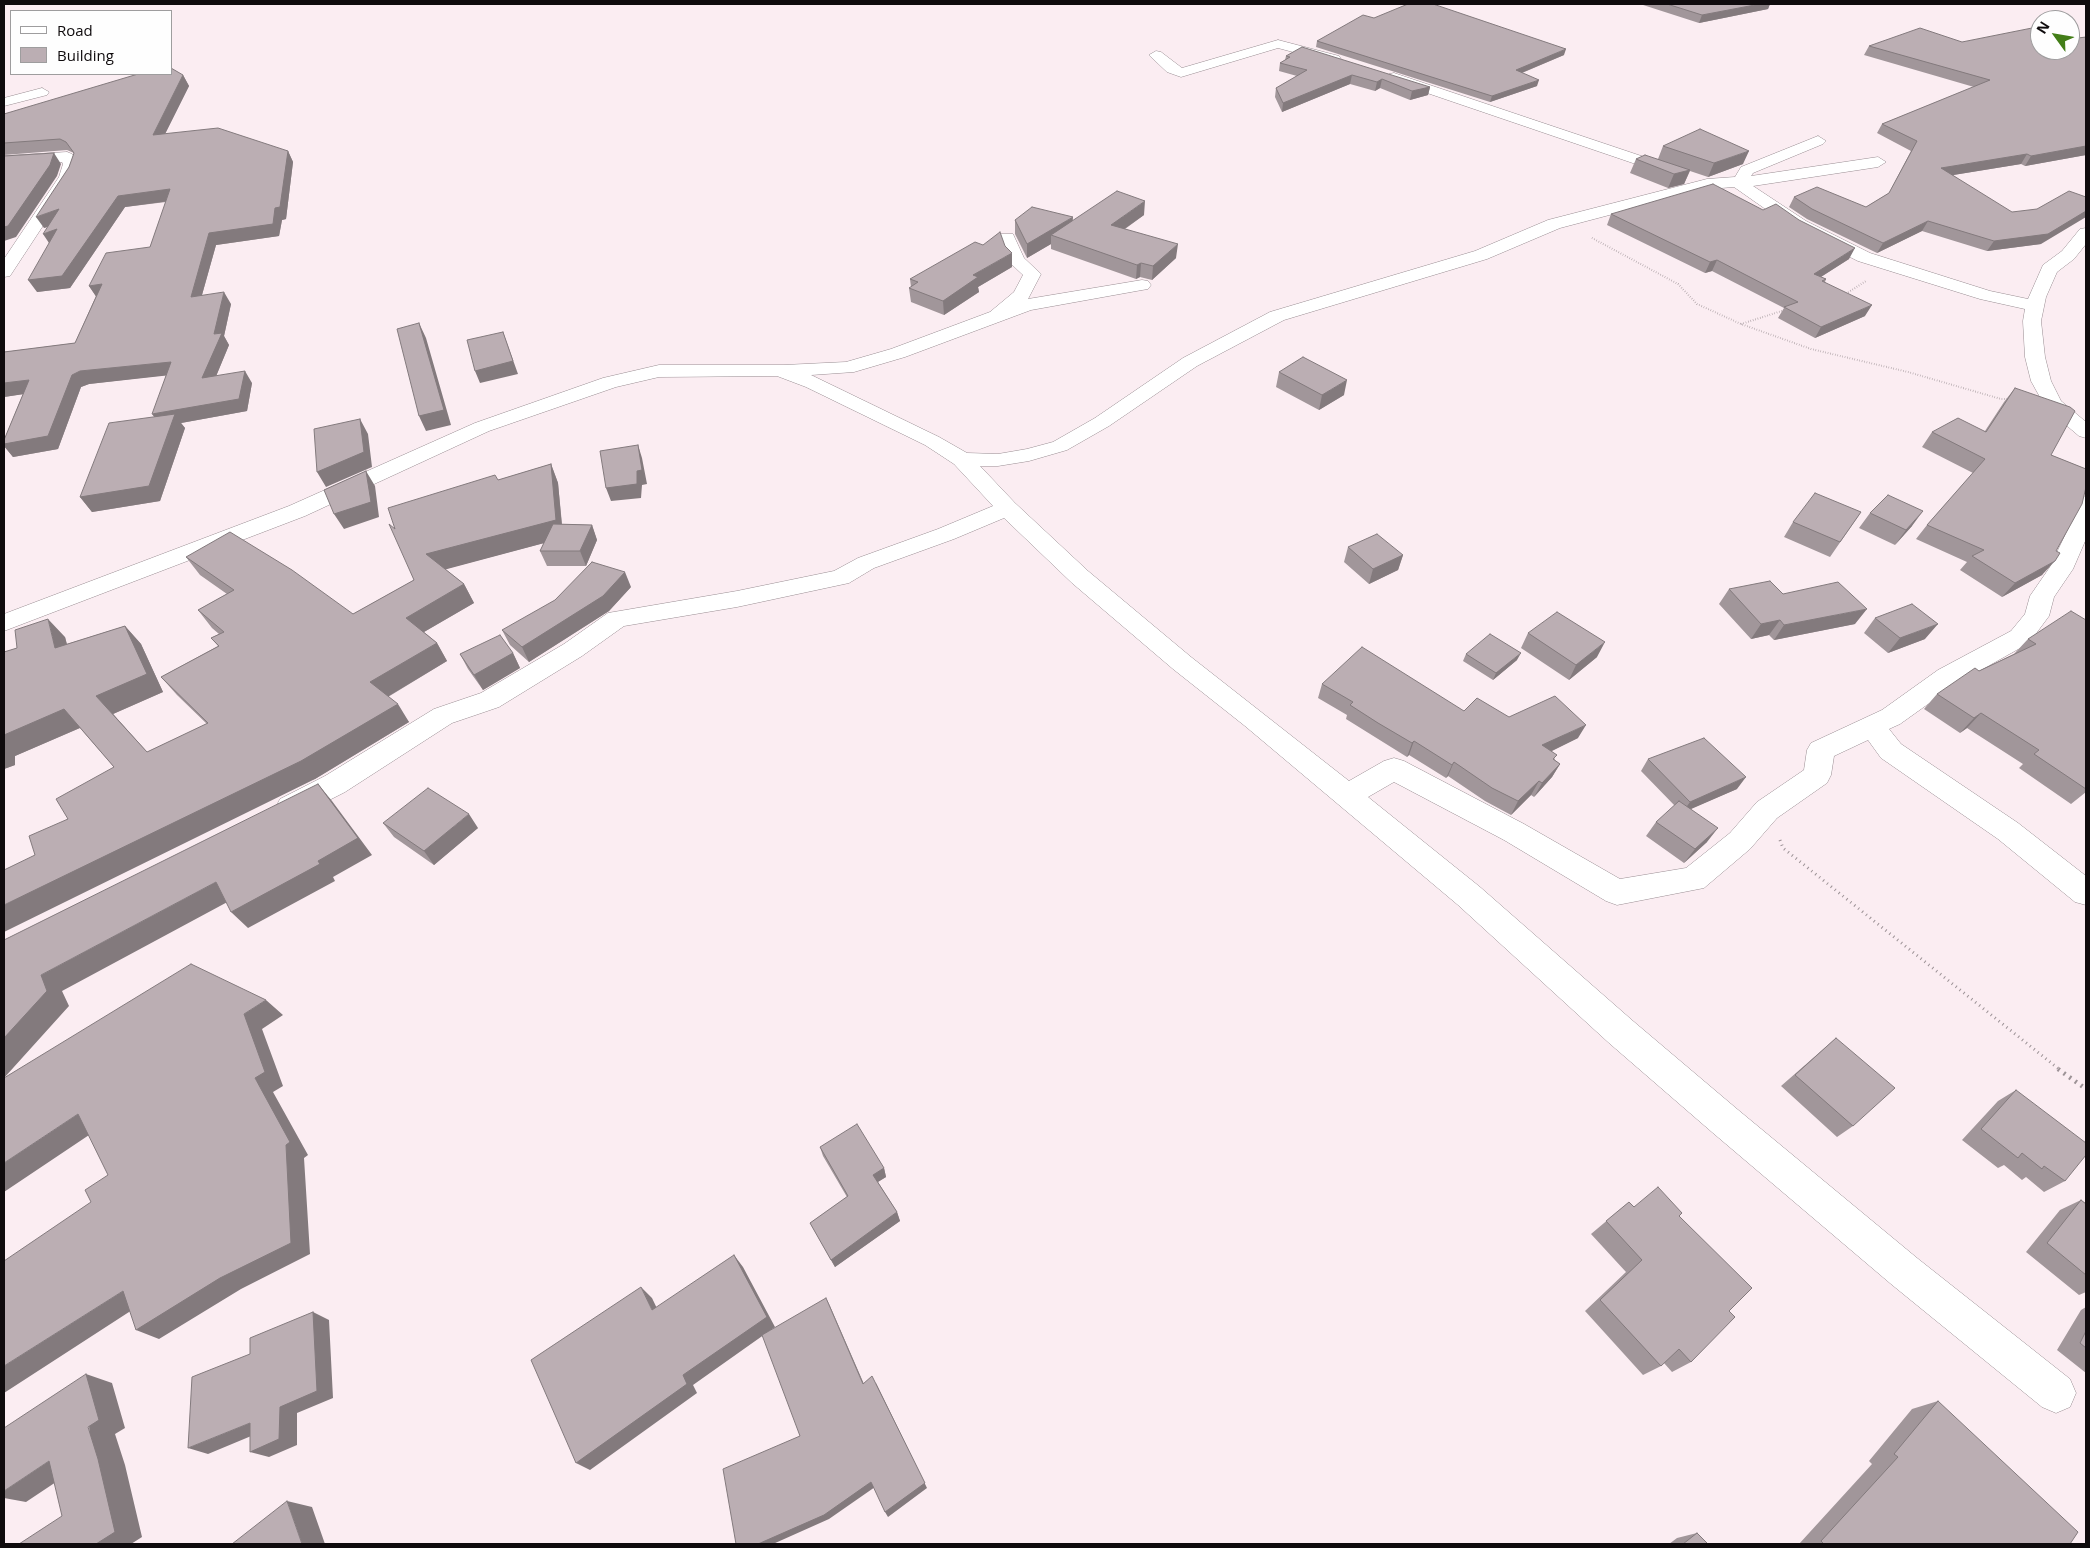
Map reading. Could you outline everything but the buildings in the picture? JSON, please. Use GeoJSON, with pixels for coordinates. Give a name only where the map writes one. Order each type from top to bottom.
{"type":"FeatureCollection","features":[{"type":"Feature","properties":{"kind":"street"},"geometry":{"type":"LineString","coordinates":[[1156,55],[1172,69],[1181,73],[1278,44],[1312,52],[1348,64]]}},
{"type":"Feature","properties":{"kind":"street"},"geometry":{"type":"LineString","coordinates":[[1382,73],[1707,184]]}},
{"type":"Feature","properties":{"kind":"street"},"geometry":{"type":"LineString","coordinates":[[4,102],[42,92]]}},
{"type":"Feature","properties":{"kind":"street"},"geometry":{"type":"LineString","coordinates":[[1740,183],[1747,170],[1818,141]]}},
{"type":"Feature","properties":{"kind":"street"},"geometry":{"type":"LineString","coordinates":[[4,161],[67,157],[71,164],[67,177],[4,272]]}},
{"type":"Feature","properties":{"kind":"street"},"geometry":{"type":"LineString","coordinates":[[962,459],[998,460],[1029,455],[1060,446],[1102,422],[1190,362],[1277,316],[1481,255],[1554,224],[1707,184],[1740,183],[1878,162]]}},
{"type":"Feature","properties":{"kind":"street"},"geometry":{"type":"LineString","coordinates":[[1740,183],[1800,225],[1830,242],[1886,265],[1986,295],[2036,306]]}},
{"type":"Feature","properties":{"kind":"street"},"geometry":{"type":"LineString","coordinates":[[2086,233],[2068,256],[2049,269],[2032,321],[2035,357],[2041,382],[2053,404],[2086,432]]}},
{"type":"Feature","properties":{"kind":"street"},"geometry":{"type":"LineString","coordinates":[[997,316],[1022,295],[1032,274],[1016,260],[1007,238]]}},
{"type":"Feature","properties":{"kind":"street"},"geometry":{"type":"LineString","coordinates":[[4,623],[297,511],[482,427],[610,382],[659,371],[847,368],[898,353],[1027,305],[1142,286]]}},
{"type":"Feature","properties":{"kind":"street"},"geometry":{"type":"LineString","coordinates":[[780,370],[813,383],[898,424],[962,459],[1007,508],[1080,577],[1160,645],[1469,896],[1621,1032],[1755,1146],[1904,1271],[2056,1393]]}},
{"type":"Feature","properties":{"kind":"street"},"geometry":{"type":"LineString","coordinates":[[1347,796],[1394,769],[1514,832],[1617,892],[1694,879],[1740,841],[1766,810],[1817,775],[1821,750],[1891,717],[1947,677],[2020,637],[2037,616],[2042,596],[2061,569],[2081,525],[2086,503]]}},
{"type":"Feature","properties":{"kind":"street"},"geometry":{"type":"LineString","coordinates":[[267,819],[335,784],[443,716],[490,700],[573,650],[617,619],[738,599],[841,577],[866,563],[946,534],[1007,508]]}},
{"type":"Feature","properties":{"kind":"street"},"geometry":{"type":"LineString","coordinates":[[1872,726],[1891,751],[2008,831],[2086,893]]}},
{"type":"Feature","properties":{"kind":"path"},"geometry":{"type":"LineString","coordinates":[[1554,224],[1572,229],[1678,284],[1697,304],[1741,324],[1811,349],[1908,372],[2001,399],[2034,398],[2041,382]]}},
{"type":"Feature","properties":{"kind":"path"},"geometry":{"type":"LineString","coordinates":[[1836,295],[1844,294],[1874,276],[1886,265]]}},
{"type":"Feature","properties":{"kind":"path"},"geometry":{"type":"LineString","coordinates":[[1741,324],[1788,308]]}},
{"type":"Feature","properties":{"kind":"path"},"geometry":{"type":"LineString","coordinates":[[1766,810],[1783,848],[2086,1089]]}}]}
